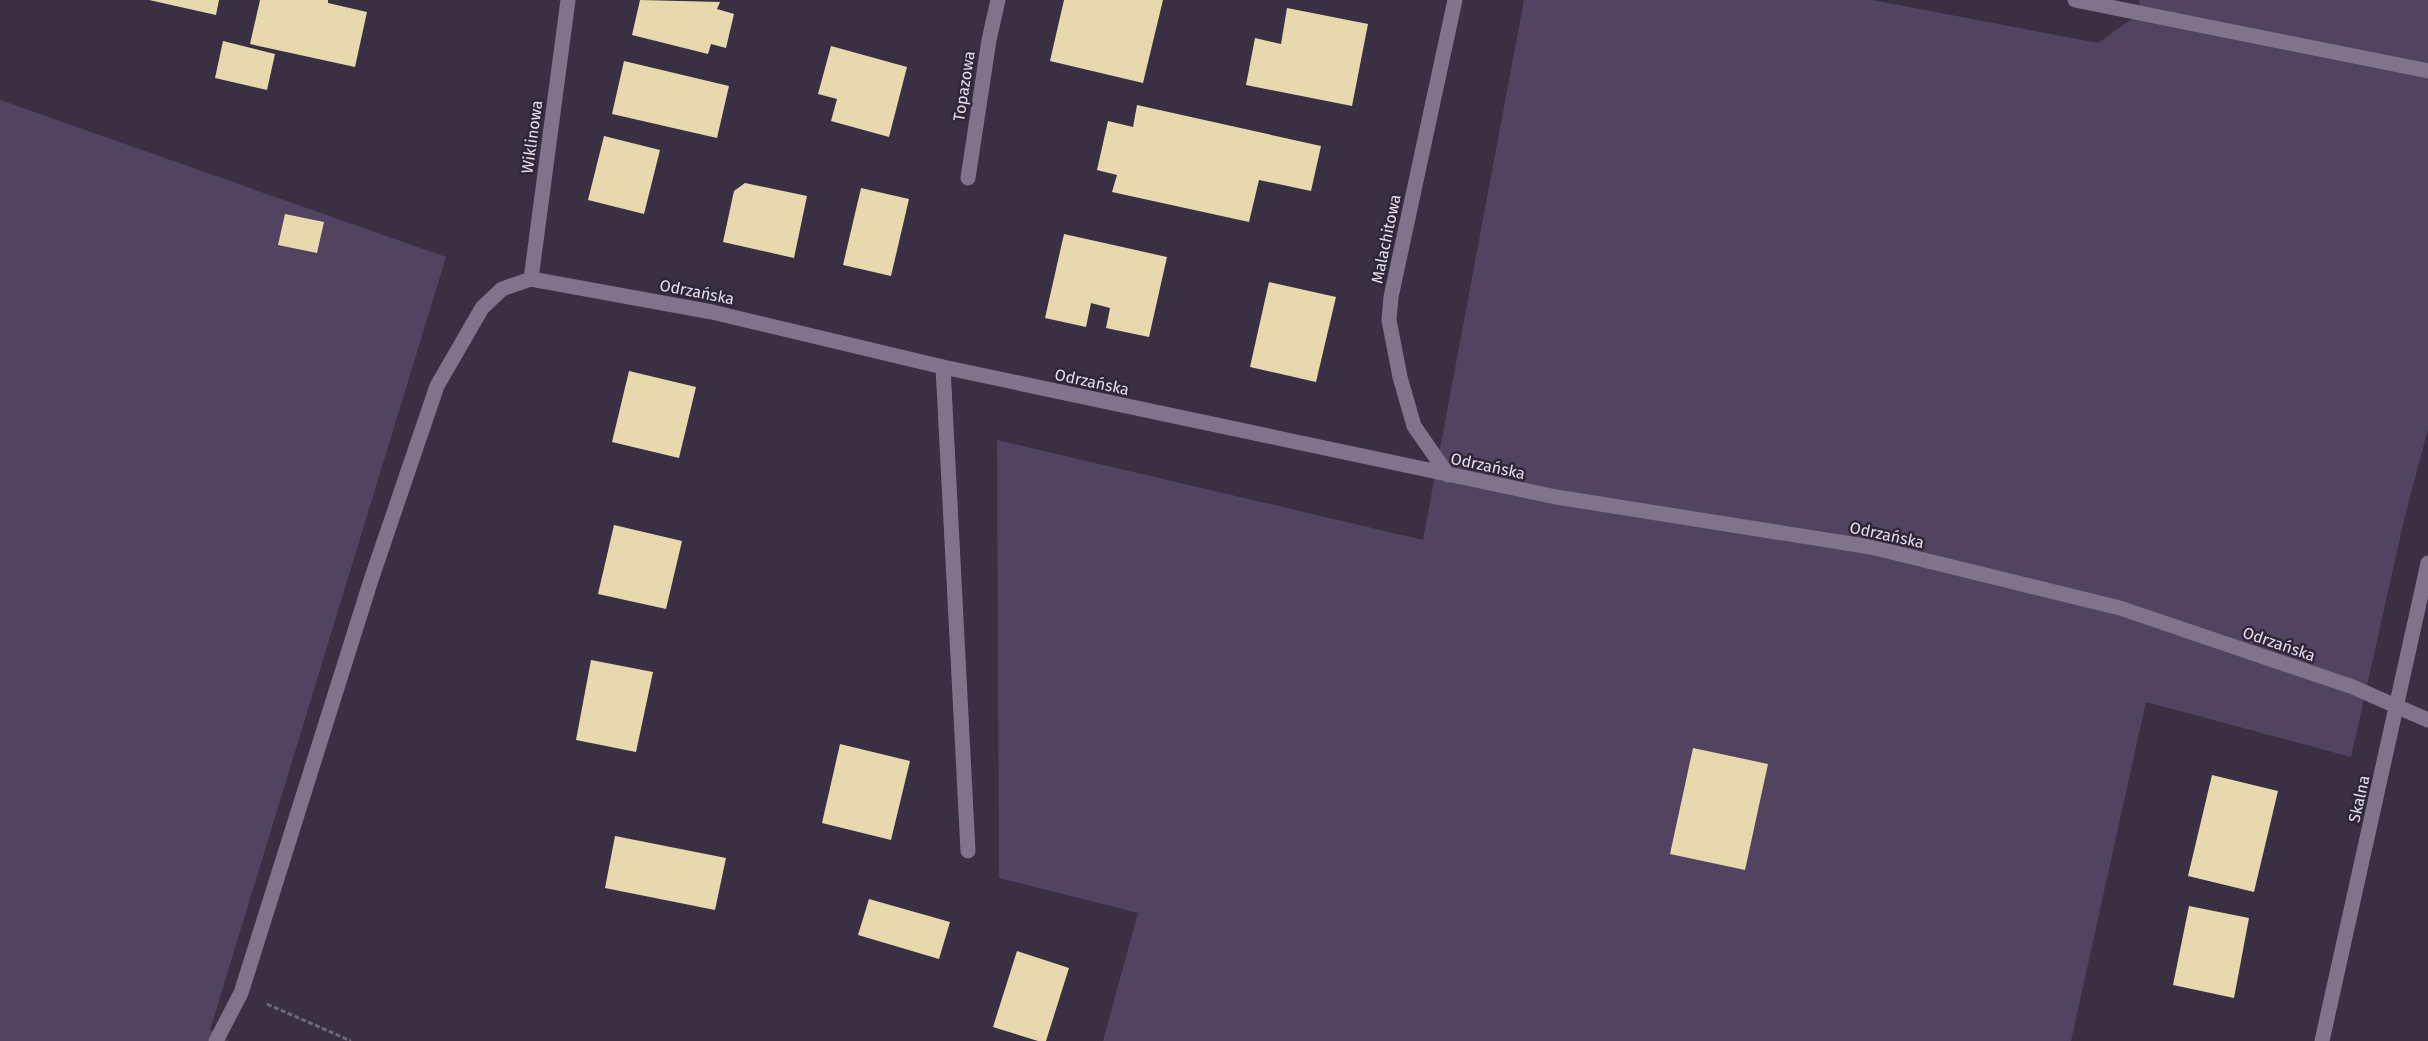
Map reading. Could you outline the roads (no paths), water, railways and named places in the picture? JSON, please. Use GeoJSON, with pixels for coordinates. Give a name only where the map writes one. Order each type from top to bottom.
{"type":"FeatureCollection","features":[{"type":"Feature","properties":{"kind":"street","name":"Wiklinowa"},"geometry":{"type":"LineString","coordinates":[[530,279],[568,0]]}},
{"type":"Feature","properties":{"kind":"street","name":"Topazowa"},"geometry":{"type":"LineString","coordinates":[[968,178],[989,40],[998,0]]}},
{"type":"Feature","properties":{"kind":"street","name":"Malachitowa"},"geometry":{"type":"LineString","coordinates":[[1448,475],[1414,426],[1400,378],[1389,320],[1391,297],[1454,0]]}},
{"type":"Feature","properties":{"kind":"street"},"geometry":{"type":"LineString","coordinates":[[2074,0],[2428,70]]}},
{"type":"Feature","properties":{"kind":"street","name":"Odrzańska"},"geometry":{"type":"LineString","coordinates":[[530,279],[712,312],[943,367],[1556,497],[1871,548],[2129,611],[2353,687],[2428,720]]}},
{"type":"Feature","properties":{"kind":"street"},"geometry":{"type":"LineString","coordinates":[[216,1041],[241,993],[329,710],[437,386],[482,308],[502,289],[530,279]]}},
{"type":"Feature","properties":{"kind":"street"},"geometry":{"type":"LineString","coordinates":[[943,367],[968,851]]}},
{"type":"Feature","properties":{"kind":"street","name":"Skalna"},"geometry":{"type":"LineString","coordinates":[[2322,1041],[2398,707],[2428,563]]}}]}
